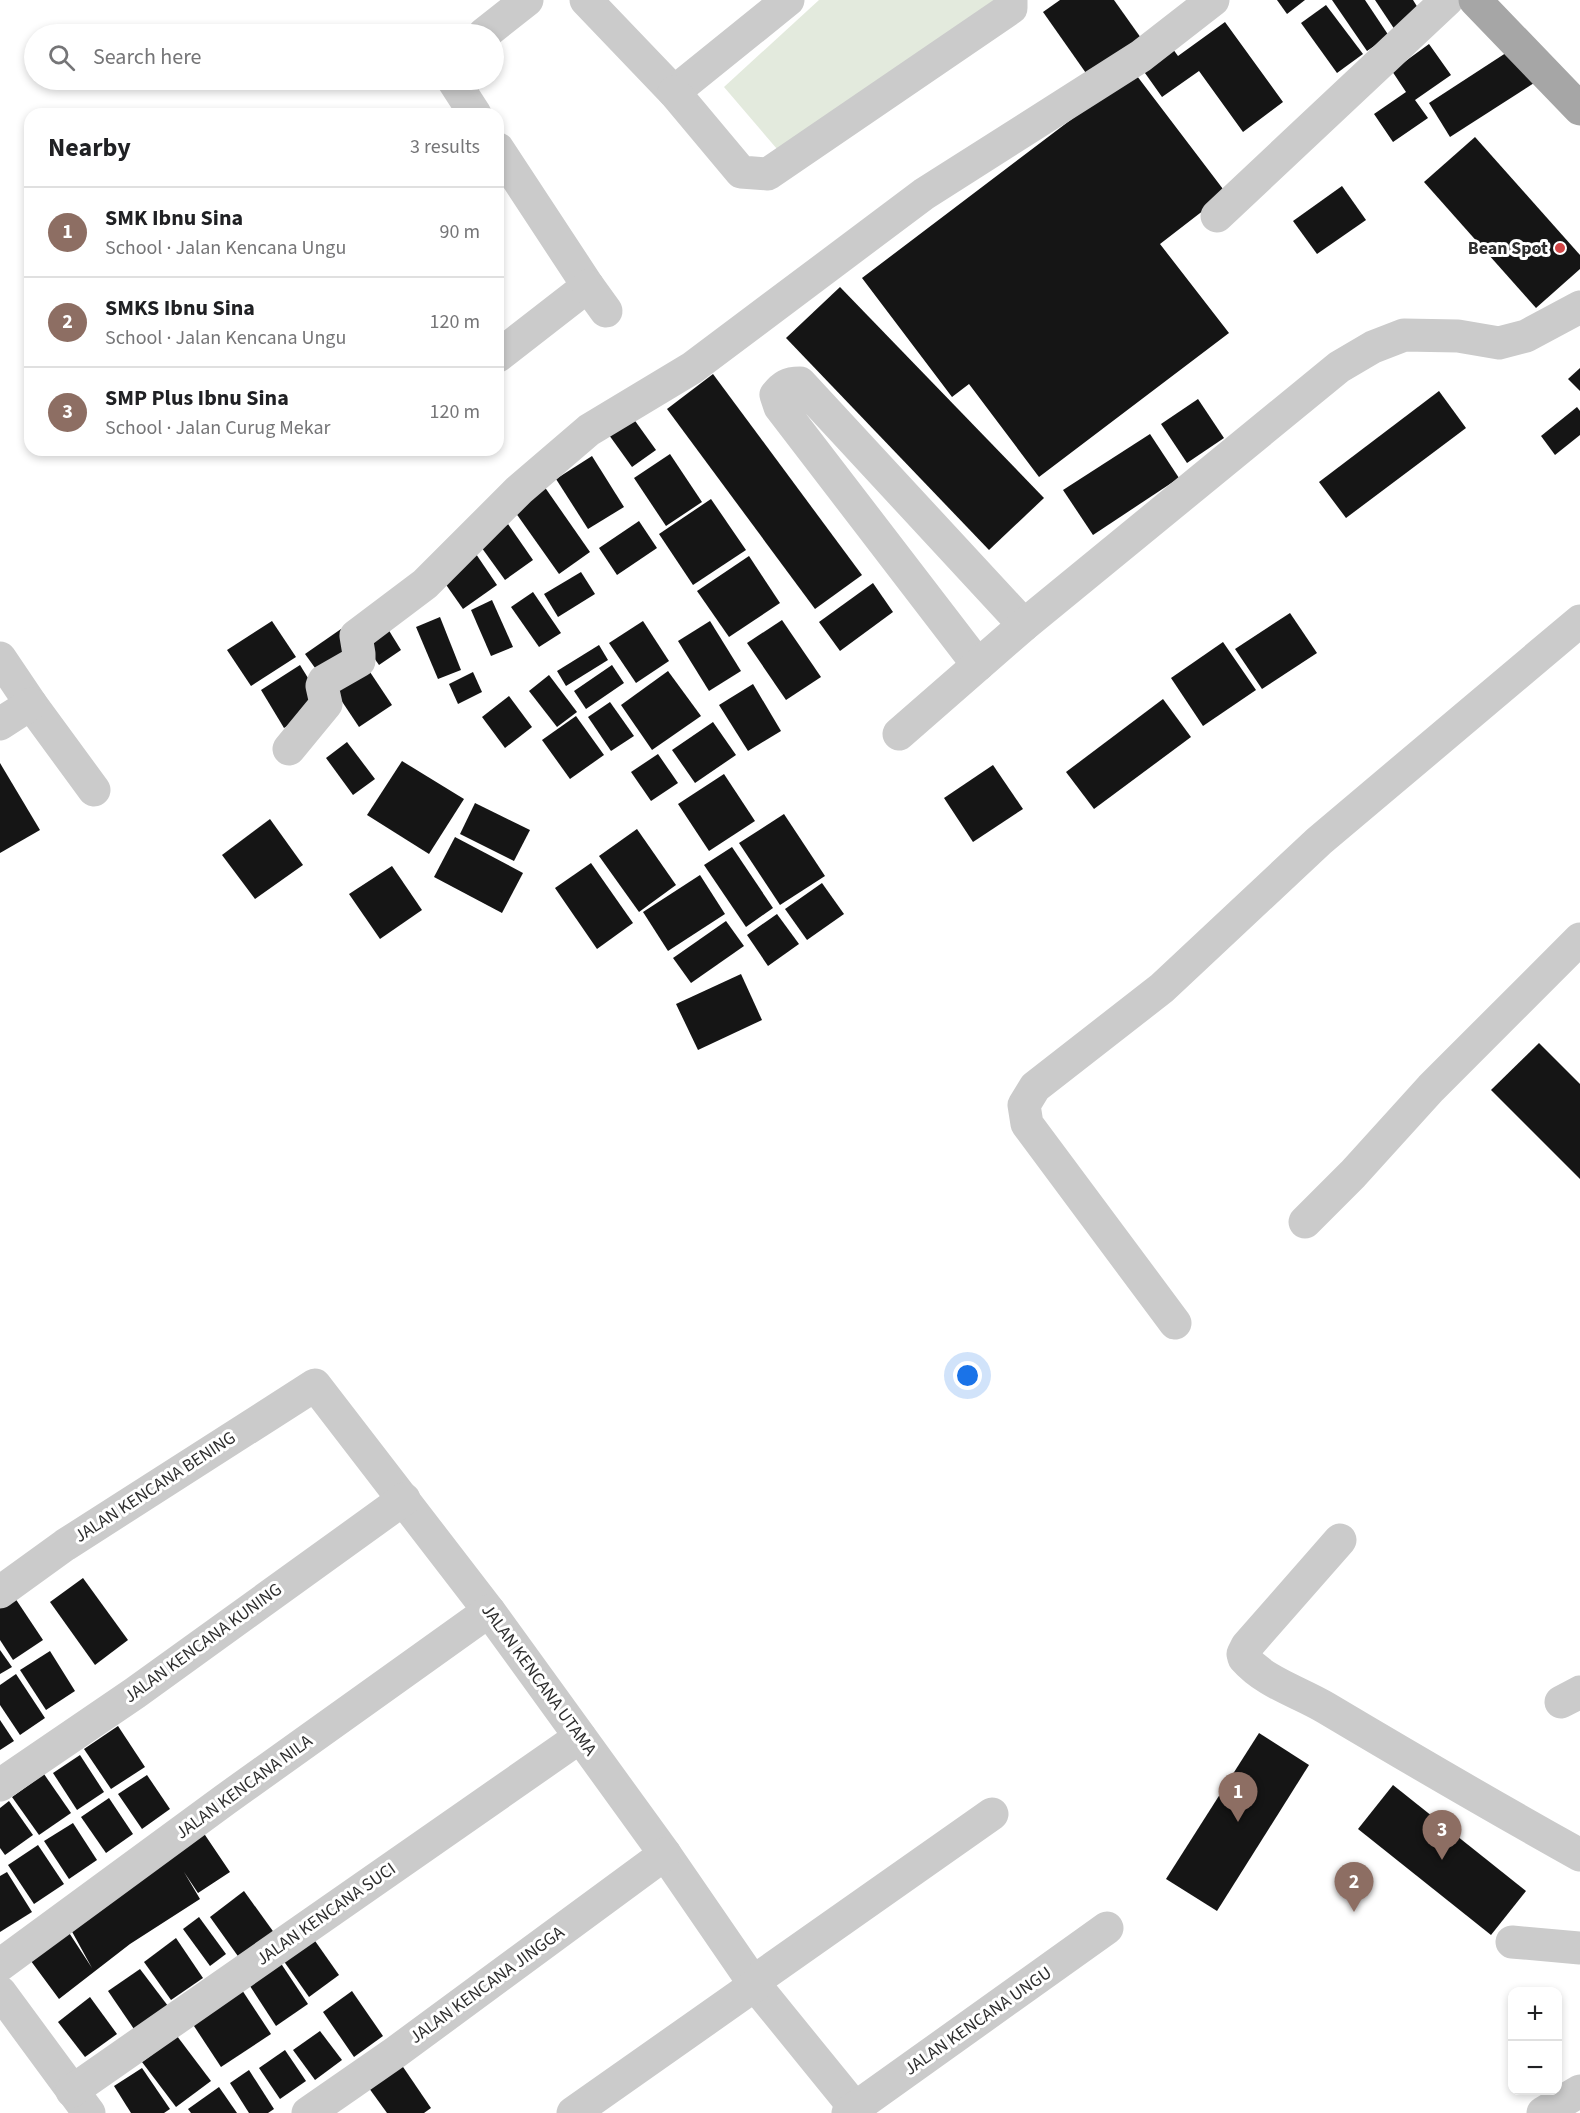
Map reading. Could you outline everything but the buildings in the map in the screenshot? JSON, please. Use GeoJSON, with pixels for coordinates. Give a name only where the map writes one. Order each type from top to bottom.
{"type":"FeatureCollection","features":[{"type":"Feature","properties":{"kind":"main road"},"geometry":{"type":"LineString","coordinates":[[1475,0],[1580,109]]}},
{"type":"Feature","properties":{"kind":"street"},"geometry":{"type":"LineString","coordinates":[[497,24],[527,0]]}},
{"type":"Feature","properties":{"kind":"street"},"geometry":{"type":"LineString","coordinates":[[586,0],[674,92],[741,172],[768,174],[1011,8],[1011,0]]}},
{"type":"Feature","properties":{"kind":"street"},"geometry":{"type":"LineString","coordinates":[[674,92],[788,0]]}},
{"type":"Feature","properties":{"kind":"street"},"geometry":{"type":"LineString","coordinates":[[289,749],[326,704],[322,686],[324,681],[359,661],[356,636],[425,584],[519,490],[589,430],[692,368],[924,194],[1141,56],[1213,0]]}},
{"type":"Feature","properties":{"kind":"street"},"geometry":{"type":"LineString","coordinates":[[1217,216],[1447,0]]}},
{"type":"Feature","properties":{"kind":"street"},"geometry":{"type":"LineString","coordinates":[[504,158],[597,298],[504,352]]}},
{"type":"Feature","properties":{"kind":"street"},"geometry":{"type":"LineString","coordinates":[[899,734],[1024,625],[1339,367],[1374,347],[1404,335],[1458,336],[1499,343],[1526,336],[1580,307]]}},
{"type":"Feature","properties":{"kind":"street"},"geometry":{"type":"LineString","coordinates":[[978,665],[780,407],[776,395],[783,387],[791,383],[800,383],[1024,625]]}},
{"type":"Feature","properties":{"kind":"street"},"geometry":{"type":"LineString","coordinates":[[1175,1323],[1027,1125],[1024,1106],[1035,1087],[1162,988],[1319,841],[1580,621]]}},
{"type":"Feature","properties":{"kind":"street"},"geometry":{"type":"LineString","coordinates":[[0,658],[94,790]]}},
{"type":"Feature","properties":{"kind":"street"},"geometry":{"type":"LineString","coordinates":[[0,724],[31,704]]}},
{"type":"Feature","properties":{"kind":"street"},"geometry":{"type":"LineString","coordinates":[[1305,1222],[1353,1174],[1431,1088],[1580,939]]}},
{"type":"Feature","properties":{"kind":"street","name":"JALAN KENCANA UTAMA"},"geometry":{"type":"LineString","coordinates":[[312,1385],[318,1388],[489,1611],[665,1854],[755,1985],[852,2111]]}},
{"type":"Feature","properties":{"kind":"street","name":"JALAN KENCANA BENING"},"geometry":{"type":"LineString","coordinates":[[0,1592],[65,1545],[312,1385]]}},
{"type":"Feature","properties":{"kind":"street","name":"JALAN KENCANA KUNING"},"geometry":{"type":"LineString","coordinates":[[0,1785],[135,1693],[404,1499]]}},
{"type":"Feature","properties":{"kind":"street"},"geometry":{"type":"LineString","coordinates":[[1340,1540],[1247,1646],[1243,1654],[1244,1658],[1272,1682],[1322,1705],[1476,1797],[1580,1855]]}},
{"type":"Feature","properties":{"kind":"street","name":"JALAN KENCANA NILA"},"geometry":{"type":"LineString","coordinates":[[0,1965],[226,1799],[489,1611]]}},
{"type":"Feature","properties":{"kind":"street","name":"JALAN KENCANA SUCI"},"geometry":{"type":"LineString","coordinates":[[81,2102],[580,1737]]}},
{"type":"Feature","properties":{"kind":"street"},"geometry":{"type":"LineString","coordinates":[[573,2113],[755,1985],[763,1975],[992,1814]]}},
{"type":"Feature","properties":{"kind":"street","name":"JALAN KENCANA JINGGA"},"geometry":{"type":"LineString","coordinates":[[308,2113],[396,2052],[665,1854]]}},
{"type":"Feature","properties":{"kind":"street","name":"JALAN KENCANA UNGU"},"geometry":{"type":"LineString","coordinates":[[852,2111],[1107,1928]]}},
{"type":"Feature","properties":{"kind":"street"},"geometry":{"type":"LineString","coordinates":[[1512,1942],[1580,1948]]}},
{"type":"Feature","properties":{"kind":"street"},"geometry":{"type":"LineString","coordinates":[[0,1992],[81,2102]]}},
{"type":"Feature","properties":{"kind":"street"},"geometry":{"type":"LineString","coordinates":[[1543,2113],[1580,2091]]}},
{"type":"Feature","properties":{"kind":"shaded area"},"geometry":{"type":"Polygon","coordinates":[[[819,0],[995,0],[783,156],[724,87],[819,0]]]}},
{"type":"Feature","properties":{"kind":"place","name":"Bean Spot"},"geometry":{"type":"Point","coordinates":[1560,248]}},
{"type":"Feature","properties":{"kind":"place","name":"SMK Ibnu Sina"},"geometry":{"type":"Point","coordinates":[1238,1822]}},
{"type":"Feature","properties":{"kind":"place","name":"SMP Plus Ibnu Sina"},"geometry":{"type":"Point","coordinates":[1442,1860]}},
{"type":"Feature","properties":{"kind":"place","name":"SMKS Ibnu Sina"},"geometry":{"type":"Point","coordinates":[1354,1912]}}]}
